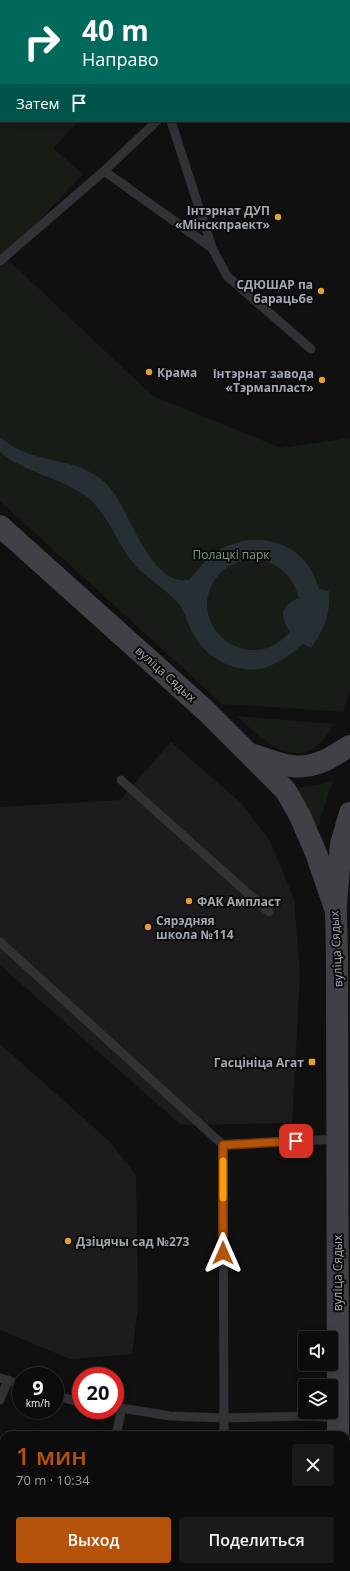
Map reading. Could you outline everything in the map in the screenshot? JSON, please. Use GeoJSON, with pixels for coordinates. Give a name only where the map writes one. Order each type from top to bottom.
{"type":"FeatureCollection","features":[{"type":"Feature","properties":{"kind":"main road","name":"вуліца Сядых"},"geometry":{"type":"LineString","coordinates":[[0,526],[193,698],[251,754],[286,791],[300,816],[316,853],[336,911],[338,957],[338,1427]]}},
{"type":"Feature","properties":{"kind":"main road"},"geometry":{"type":"LineString","coordinates":[[251,754],[290,767],[308,767],[326,760],[350,746]]}},
{"type":"Feature","properties":{"kind":"main road"},"geometry":{"type":"LineString","coordinates":[[336,911],[341,844],[350,812]]}},
{"type":"Feature","properties":{"kind":"lane"},"geometry":{"type":"LineString","coordinates":[[0,261],[104,171],[156,122]]}},
{"type":"Feature","properties":{"kind":"lane"},"geometry":{"type":"LineString","coordinates":[[171,122],[212,248],[227,276],[312,349]]}},
{"type":"Feature","properties":{"kind":"lane"},"geometry":{"type":"LineString","coordinates":[[104,171],[212,248]]}},
{"type":"Feature","properties":{"kind":"lane"},"geometry":{"type":"LineString","coordinates":[[121,780],[269,912]]}},
{"type":"Feature","properties":{"kind":"lane"},"geometry":{"type":"LineString","coordinates":[[0,942],[223,1145],[337,1139]]}},
{"type":"Feature","properties":{"kind":"lane"},"geometry":{"type":"LineString","coordinates":[[223,1145],[224,1431]]}},
{"type":"Feature","properties":{"kind":"lane"},"geometry":{"type":"LineString","coordinates":[[0,1400],[4,1379]]}},
{"type":"Feature","properties":{"kind":"lane"},"geometry":{"type":"LineString","coordinates":[[124,1409],[170,1416],[224,1418],[310,1416],[338,1427]]}},
{"type":"Feature","properties":{"kind":"lane"},"geometry":{"type":"LineString","coordinates":[[116,1431],[117,1419]]}},
{"type":"Feature","properties":{"kind":"shaded area"},"geometry":{"type":"Polygon","coordinates":[[[0,437],[13,447],[42,458],[86,470],[99,478],[111,489],[143,546],[153,560],[163,572],[176,579],[189,580],[216,552],[227,546],[240,542],[265,540],[288,548],[299,555],[307,564],[319,589],[329,591],[328,614],[320,635],[311,648],[303,644],[282,660],[267,667],[247,670],[228,665],[219,660],[203,648],[197,640],[179,604],[130,559],[105,517],[93,502],[66,484],[20,465],[0,452],[0,437]],[[254,559],[238,562],[228,567],[216,578],[208,596],[208,613],[214,628],[225,640],[240,648],[256,650],[274,645],[290,632],[284,621],[283,612],[288,604],[299,598],[293,582],[288,576],[277,566],[262,560],[254,559]]]}},
{"type":"Feature","properties":{"kind":"shaded area","name":"Сярэдняя школа №114"},"geometry":{"type":"Polygon","coordinates":[[[171,742],[241,803],[270,841],[294,899],[300,975],[292,1123],[181,1125],[0,965],[0,808],[120,800],[171,742]]]}},
{"type":"Feature","properties":{"kind":"shaded area","name":"Дзіцячы сад №273"},"geometry":{"type":"Polygon","coordinates":[[[0,1044],[109,1141],[136,1175],[138,1307],[132,1354],[70,1359],[0,1330],[0,1044]]]}},
{"type":"Feature","properties":{"kind":"green space","name":"Полацкі парк"},"geometry":{"type":"Polygon","coordinates":[[[0,122],[78,122],[53,148],[83,174],[5,257],[153,396],[281,448],[350,438],[350,691],[343,712],[222,704],[0,501],[0,122]]]}},
{"type":"Feature","properties":{"kind":"green space"},"geometry":{"type":"Polygon","coordinates":[[[237,716],[334,724],[317,746],[304,752],[293,753],[272,745],[253,731],[237,716]]]}},
{"type":"Feature","properties":{"kind":"green space"},"geometry":{"type":"Polygon","coordinates":[[[333,780],[316,831],[294,788],[319,785],[333,780]]]}},
{"type":"Feature","properties":{"kind":"slow traffic"},"geometry":{"type":"LineString","coordinates":[[223,1161],[223,1198]]}},
{"type":"Feature","properties":{"kind":"place","name":"Інтэрнат ДУП «Мінскпраект»"},"geometry":{"type":"Point","coordinates":[278,217]}},
{"type":"Feature","properties":{"kind":"place","name":"СДЮШАР па барацьбе"},"geometry":{"type":"Point","coordinates":[321,291]}},
{"type":"Feature","properties":{"kind":"place","name":"Крама"},"geometry":{"type":"Point","coordinates":[149,372]}},
{"type":"Feature","properties":{"kind":"place","name":"Інтэрнат завода «Тэрмапласт»"},"geometry":{"type":"Point","coordinates":[322,380]}},
{"type":"Feature","properties":{"kind":"place","name":"ФАК Ампласт"},"geometry":{"type":"Point","coordinates":[189,901]}},
{"type":"Feature","properties":{"kind":"place","name":"Сярэдняя школа №114"},"geometry":{"type":"Point","coordinates":[148,927]}},
{"type":"Feature","properties":{"kind":"place","name":"Гасцініца Агат"},"geometry":{"type":"Point","coordinates":[312,1062]}},
{"type":"Feature","properties":{"kind":"place","name":"Дзіцячы сад №273"},"geometry":{"type":"Point","coordinates":[68,1241]}},
{"type":"Feature","properties":{"kind":"route"},"geometry":{"type":"LineString","coordinates":[[223,1253],[223,1145],[296,1141]]}}]}
